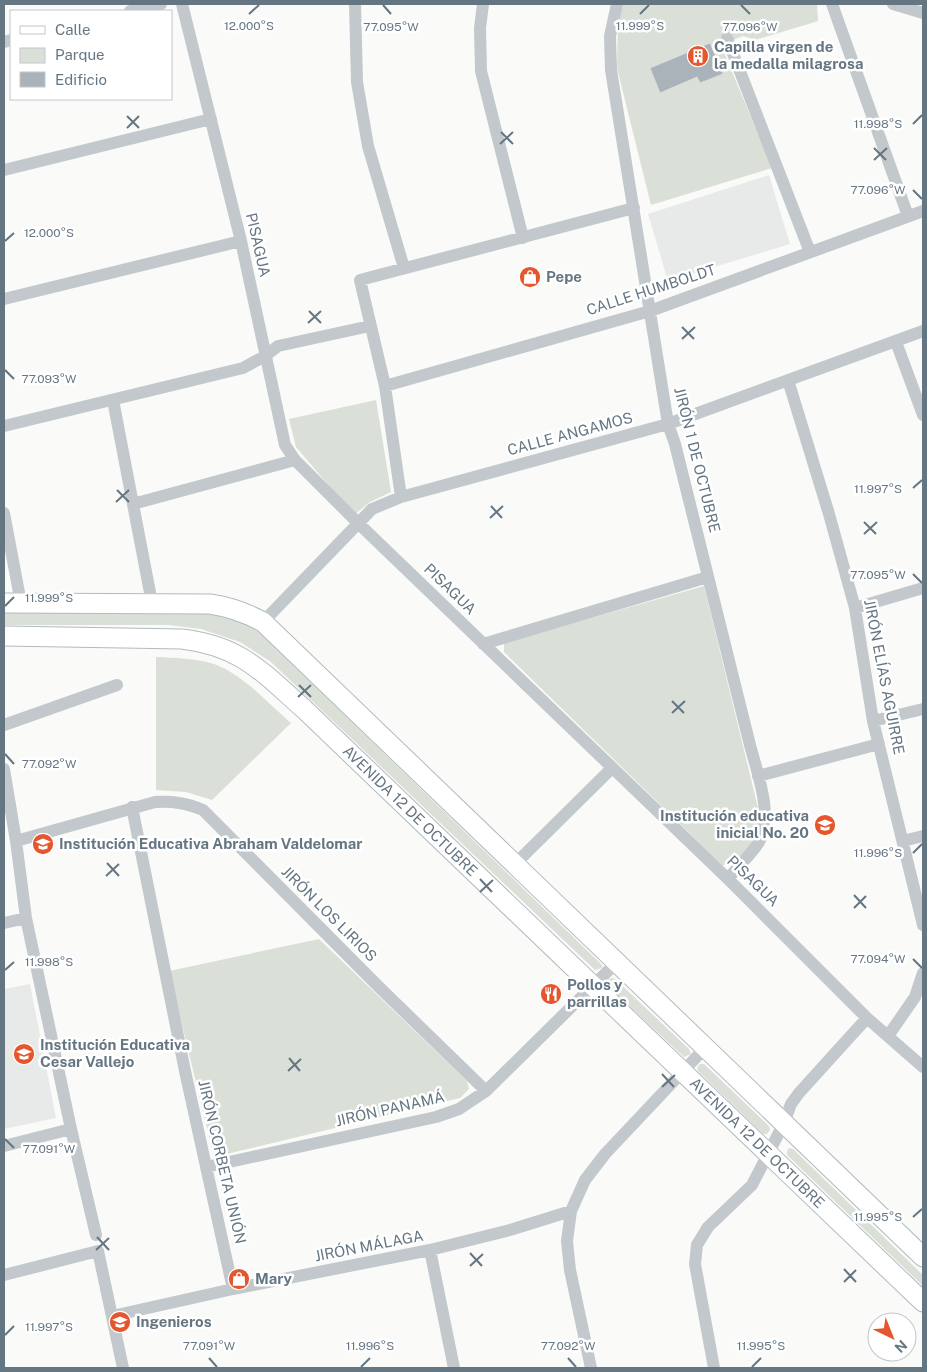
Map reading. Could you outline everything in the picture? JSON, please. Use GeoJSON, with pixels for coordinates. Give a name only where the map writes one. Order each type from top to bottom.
{"type":"FeatureCollection","features":[{"type":"Feature","properties":{"kind":"main road"},"geometry":{"type":"LineString","coordinates":[[13,603],[210,604],[229,607],[247,613],[263,622],[923,1257]]}},
{"type":"Feature","properties":{"kind":"main road","name":"AVENIDA 12 DE OCTUBRE"},"geometry":{"type":"LineString","coordinates":[[4,636],[182,639],[210,643],[235,652],[261,670],[923,1302]]}},
{"type":"Feature","properties":{"kind":"street"},"geometry":{"type":"LineString","coordinates":[[134,10],[161,4]]}},
{"type":"Feature","properties":{"kind":"street","name":"PISAGUA"},"geometry":{"type":"LineString","coordinates":[[182,4],[241,241],[286,445],[295,460],[728,879],[867,1018],[923,1067]]}},
{"type":"Feature","properties":{"kind":"street"},"geometry":{"type":"LineString","coordinates":[[355,4],[357,82],[368,146],[404,268]]}},
{"type":"Feature","properties":{"kind":"street"},"geometry":{"type":"LineString","coordinates":[[483,4],[480,35],[481,71],[523,238]]}},
{"type":"Feature","properties":{"kind":"street","name":"JIRÓN 1 DE OCTUBRE"},"geometry":{"type":"LineString","coordinates":[[617,4],[610,36],[611,70],[668,424],[675,444],[758,776],[766,817],[760,840],[728,879]]}},
{"type":"Feature","properties":{"kind":"street"},"geometry":{"type":"LineString","coordinates":[[832,4],[908,216]]}},
{"type":"Feature","properties":{"kind":"street"},"geometry":{"type":"LineString","coordinates":[[893,4],[923,12]]}},
{"type":"Feature","properties":{"kind":"street"},"geometry":{"type":"LineString","coordinates":[[728,38],[810,252]]}},
{"type":"Feature","properties":{"kind":"street"},"geometry":{"type":"LineString","coordinates":[[4,170],[211,120]]}},
{"type":"Feature","properties":{"kind":"street"},"geometry":{"type":"LineString","coordinates":[[401,497],[385,386],[359,282],[361,279],[634,208]]}},
{"type":"Feature","properties":{"kind":"street","name":"CALLE HUMBOLDT"},"geometry":{"type":"LineString","coordinates":[[385,386],[650,311],[923,211]]}},
{"type":"Feature","properties":{"kind":"street"},"geometry":{"type":"LineString","coordinates":[[4,299],[241,241]]}},
{"type":"Feature","properties":{"kind":"street"},"geometry":{"type":"LineString","coordinates":[[4,426],[243,368],[265,356],[278,346],[370,326]]}},
{"type":"Feature","properties":{"kind":"street","name":"CALLE ANGAMOS"},"geometry":{"type":"LineString","coordinates":[[263,622],[372,509],[401,497],[668,424],[923,331]]}},
{"type":"Feature","properties":{"kind":"street"},"geometry":{"type":"LineString","coordinates":[[896,342],[923,415]]}},
{"type":"Feature","properties":{"kind":"street","name":"JIRÓN ELÍAS AGUIRRE"},"geometry":{"type":"LineString","coordinates":[[788,380],[829,514],[855,608],[873,721],[923,925]]}},
{"type":"Feature","properties":{"kind":"street"},"geometry":{"type":"LineString","coordinates":[[113,400],[152,603]]}},
{"type":"Feature","properties":{"kind":"street"},"geometry":{"type":"LineString","coordinates":[[133,504],[295,460]]}},
{"type":"Feature","properties":{"kind":"street"},"geometry":{"type":"LineString","coordinates":[[4,513],[13,603]]}},
{"type":"Feature","properties":{"kind":"street"},"geometry":{"type":"LineString","coordinates":[[483,644],[708,577]]}},
{"type":"Feature","properties":{"kind":"street"},"geometry":{"type":"LineString","coordinates":[[855,608],[923,588]]}},
{"type":"Feature","properties":{"kind":"street"},"geometry":{"type":"LineString","coordinates":[[4,725],[117,685]]}},
{"type":"Feature","properties":{"kind":"street"},"geometry":{"type":"LineString","coordinates":[[873,721],[923,709]]}},
{"type":"Feature","properties":{"kind":"street"},"geometry":{"type":"LineString","coordinates":[[758,776],[879,744]]}},
{"type":"Feature","properties":{"kind":"street"},"geometry":{"type":"LineString","coordinates":[[515,864],[612,768]]}},
{"type":"Feature","properties":{"kind":"street"},"geometry":{"type":"LineString","coordinates":[[4,769],[7,803],[16,841],[26,918],[71,1129],[96,1235]]}},
{"type":"Feature","properties":{"kind":"street","name":"JIRÓN LOS LIRIOS"},"geometry":{"type":"LineString","coordinates":[[16,841],[155,802],[187,803],[203,810],[373,981],[486,1091]]}},
{"type":"Feature","properties":{"kind":"street","name":"JIRÓN CORBETA UNIÓN"},"geometry":{"type":"LineString","coordinates":[[132,807],[184,1071],[233,1289]]}},
{"type":"Feature","properties":{"kind":"street"},"geometry":{"type":"LineString","coordinates":[[903,841],[923,836]]}},
{"type":"Feature","properties":{"kind":"street"},"geometry":{"type":"LineString","coordinates":[[4,923],[26,918]]}},
{"type":"Feature","properties":{"kind":"street","name":"JIRÓN PANAMÁ"},"geometry":{"type":"LineString","coordinates":[[206,1167],[436,1117],[459,1108],[486,1091],[617,962]]}},
{"type":"Feature","properties":{"kind":"street"},"geometry":{"type":"LineString","coordinates":[[888,1036],[916,997],[923,973]]}},
{"type":"Feature","properties":{"kind":"street"},"geometry":{"type":"LineString","coordinates":[[714,1368],[695,1264],[697,1244],[708,1227],[752,1184],[784,1123],[791,1104],[799,1093],[867,1018]]}},
{"type":"Feature","properties":{"kind":"street"},"geometry":{"type":"LineString","coordinates":[[591,1368],[570,1270],[567,1241],[571,1211],[585,1180],[595,1167],[705,1048]]}},
{"type":"Feature","properties":{"kind":"street"},"geometry":{"type":"LineString","coordinates":[[4,1146],[71,1129]]}},
{"type":"Feature","properties":{"kind":"street","name":"JIRÓN MÁLAGA"},"geometry":{"type":"LineString","coordinates":[[112,1316],[233,1289],[430,1250],[510,1230],[571,1211]]}},
{"type":"Feature","properties":{"kind":"street"},"geometry":{"type":"LineString","coordinates":[[430,1250],[452,1368]]}},
{"type":"Feature","properties":{"kind":"street"},"geometry":{"type":"LineString","coordinates":[[4,1275],[98,1251],[123,1368]]}},
{"type":"Feature","properties":{"kind":"shaded area"},"geometry":{"type":"Polygon","coordinates":[[[769,175],[790,244],[668,281],[648,214],[769,175]]]}},
{"type":"Feature","properties":{"kind":"shaded area","name":"Institución Educativa Cesar Vallejo"},"geometry":{"type":"Polygon","coordinates":[[[30,984],[56,1118],[4,1129],[4,989],[30,984]]]}},
{"type":"Feature","properties":{"kind":"green space"},"geometry":{"type":"Polygon","coordinates":[[[622,4],[817,4],[818,21],[755,40],[743,36],[721,45],[772,168],[651,205],[617,68],[618,19],[622,4]]]}},
{"type":"Feature","properties":{"kind":"green space"},"geometry":{"type":"Polygon","coordinates":[[[376,400],[391,492],[370,502],[354,515],[296,447],[289,419],[376,400]]]}},
{"type":"Feature","properties":{"kind":"green space"},"geometry":{"type":"Polygon","coordinates":[[[704,586],[760,816],[756,837],[735,864],[722,865],[504,652],[504,643],[704,586]]]}},
{"type":"Feature","properties":{"kind":"green space"},"geometry":{"type":"Polygon","coordinates":[[[4,612],[220,613],[248,623],[602,965],[602,968],[595,970],[271,662],[240,642],[201,629],[168,625],[4,625],[4,612]]]}},
{"type":"Feature","properties":{"kind":"green space"},"geometry":{"type":"Polygon","coordinates":[[[156,657],[214,664],[245,682],[291,723],[212,800],[186,792],[156,790],[156,657]]]}},
{"type":"Feature","properties":{"kind":"green space"},"geometry":{"type":"Polygon","coordinates":[[[319,939],[467,1081],[469,1089],[460,1098],[214,1157],[169,971],[319,939]]]}},
{"type":"Feature","properties":{"kind":"green space"},"geometry":{"type":"Polygon","coordinates":[[[614,978],[689,1049],[691,1054],[684,1057],[609,987],[608,979],[614,978]]]}},
{"type":"Feature","properties":{"kind":"green space"},"geometry":{"type":"Polygon","coordinates":[[[700,1064],[704,1064],[769,1126],[770,1130],[767,1134],[763,1134],[698,1071],[697,1068],[700,1064]]]}},
{"type":"Feature","properties":{"kind":"green space"},"geometry":{"type":"Polygon","coordinates":[[[789,1148],[793,1149],[923,1275],[923,1286],[787,1155],[789,1148]]]}},
{"type":"Feature","properties":{"kind":"building","name":"Capilla virgen de la medalla milagrosa"},"geometry":{"type":"Polygon","coordinates":[[[710,43],[723,74],[700,83],[697,77],[660,93],[650,68],[710,43]]]}},
{"type":"Feature","properties":{"kind":"place","name":"Capilla virgen de la medalla milagrosa"},"geometry":{"type":"Point","coordinates":[698,56]}},
{"type":"Feature","properties":{"kind":"place","name":"Pepe"},"geometry":{"type":"Point","coordinates":[530,277]}},
{"type":"Feature","properties":{"kind":"place","name":"Institución educativa inicial No. 20"},"geometry":{"type":"Point","coordinates":[825,825]}},
{"type":"Feature","properties":{"kind":"place","name":"Institución Educativa Abraham Valdelomar"},"geometry":{"type":"Point","coordinates":[43,844]}},
{"type":"Feature","properties":{"kind":"place","name":"Pollos y parrillas"},"geometry":{"type":"Point","coordinates":[551,994]}},
{"type":"Feature","properties":{"kind":"place","name":"Institución Educativa Cesar Vallejo"},"geometry":{"type":"Point","coordinates":[24,1054]}},
{"type":"Feature","properties":{"kind":"place","name":"Mary"},"geometry":{"type":"Point","coordinates":[239,1279]}},
{"type":"Feature","properties":{"kind":"place","name":"Ingenieros"},"geometry":{"type":"Point","coordinates":[120,1322]}}]}
